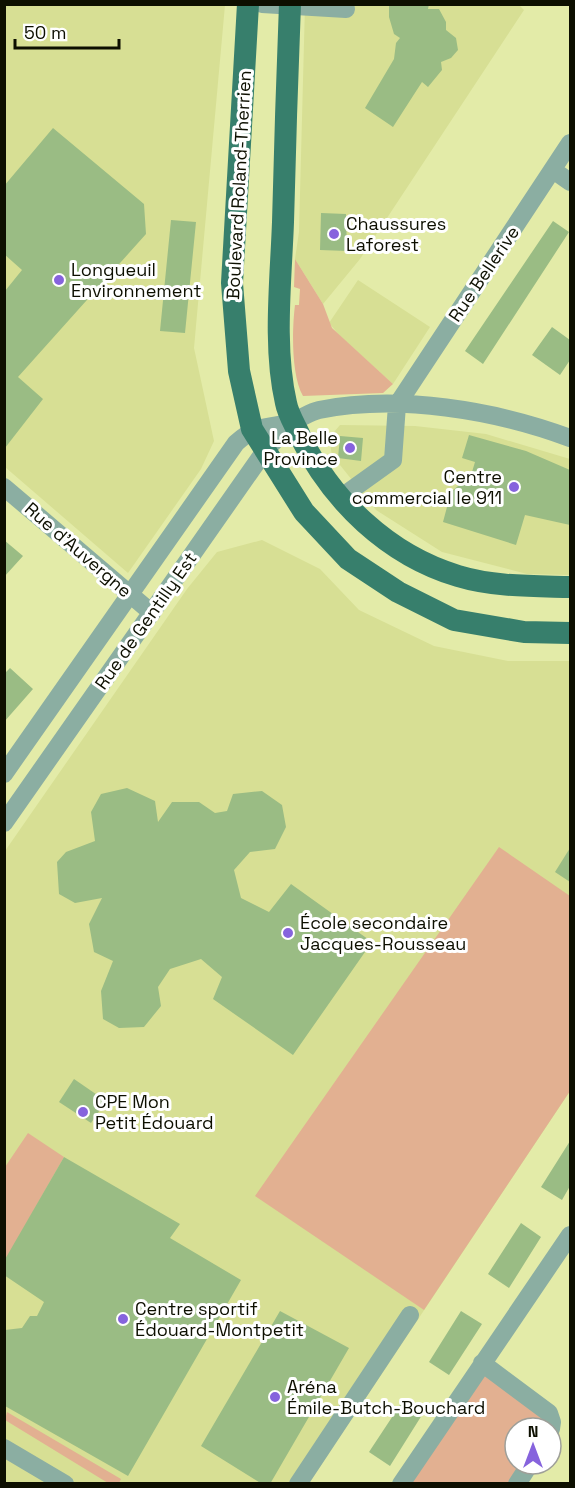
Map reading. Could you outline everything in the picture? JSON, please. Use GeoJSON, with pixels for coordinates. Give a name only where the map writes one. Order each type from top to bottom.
{"type":"FeatureCollection","features":[{"type":"Feature","properties":{"kind":"main road","name":"Boulevard Roland-Therrien"},"geometry":{"type":"LineString","coordinates":[[248,4],[232,283],[239,371],[252,429],[264,452],[304,512],[348,559],[398,592],[454,620],[524,632],[570,633]]}},
{"type":"Feature","properties":{"kind":"main road"},"geometry":{"type":"LineString","coordinates":[[290,6],[279,337],[286,403],[293,422],[306,448],[340,498],[381,537],[429,564],[459,576],[496,584],[570,587]]}},
{"type":"Feature","properties":{"kind":"street"},"geometry":{"type":"LineString","coordinates":[[262,4],[346,9]]}},
{"type":"Feature","properties":{"kind":"street","name":"Rue Bellerive"},"geometry":{"type":"LineString","coordinates":[[397,405],[570,143]]}},
{"type":"Feature","properties":{"kind":"street"},"geometry":{"type":"LineString","coordinates":[[552,170],[570,182]]}},
{"type":"Feature","properties":{"kind":"street","name":"Rue de Gentilly Est"},"geometry":{"type":"LineString","coordinates":[[4,774],[236,443],[252,429],[293,422],[320,410],[365,405],[397,405],[473,411],[535,425],[570,438]]}},
{"type":"Feature","properties":{"kind":"street"},"geometry":{"type":"LineString","coordinates":[[340,498],[393,460],[397,405]]}},
{"type":"Feature","properties":{"kind":"street","name":"Rue de Gentilly Est"},"geometry":{"type":"LineString","coordinates":[[4,823],[264,452],[293,422]]}},
{"type":"Feature","properties":{"kind":"street","name":"Rue d'Auvergne"},"geometry":{"type":"LineString","coordinates":[[4,487],[152,613]]}},
{"type":"Feature","properties":{"kind":"street"},"geometry":{"type":"LineString","coordinates":[[401,1484],[570,1238]]}},
{"type":"Feature","properties":{"kind":"street"},"geometry":{"type":"LineString","coordinates":[[298,1484],[410,1316]]}},
{"type":"Feature","properties":{"kind":"street"},"geometry":{"type":"LineString","coordinates":[[482,1363],[549,1413],[549,1416]]}},
{"type":"Feature","properties":{"kind":"street"},"geometry":{"type":"LineString","coordinates":[[4,1448],[65,1484]]}},
{"type":"Feature","properties":{"kind":"shaded area"},"geometry":{"type":"Polygon","coordinates":[[[5,5],[225,5],[194,348],[214,441],[201,469],[128,573],[5,467],[5,5]]]}},
{"type":"Feature","properties":{"kind":"shaded area"},"geometry":{"type":"Polygon","coordinates":[[[305,5],[519,5],[524,10],[360,259],[323,304],[295,259],[299,232],[305,5]]]}},
{"type":"Feature","properties":{"kind":"shaded area"},"geometry":{"type":"Polygon","coordinates":[[[295,259],[323,304],[332,328],[393,384],[383,393],[303,396],[296,376],[293,352],[295,305],[299,305],[300,289],[294,287],[295,259]]]}},
{"type":"Feature","properties":{"kind":"shaded area"},"geometry":{"type":"Polygon","coordinates":[[[358,280],[430,327],[393,384],[340,336],[329,323],[358,280]]]}},
{"type":"Feature","properties":{"kind":"shaded area"},"geometry":{"type":"Polygon","coordinates":[[[340,425],[415,426],[486,434],[570,459],[570,575],[527,574],[442,552],[376,510],[332,455],[329,438],[340,425]]]}},
{"type":"Feature","properties":{"kind":"shaded area","name":"École secondaire Jacques-Rousseau"},"geometry":{"type":"Polygon","coordinates":[[[262,540],[320,569],[359,610],[434,646],[508,661],[570,661],[570,1091],[309,1483],[5,1484],[5,851],[187,589],[217,552],[262,540]]]}},
{"type":"Feature","properties":{"kind":"shaded area"},"geometry":{"type":"Polygon","coordinates":[[[499,847],[570,896],[570,1091],[424,1310],[255,1196],[499,847]]]}},
{"type":"Feature","properties":{"kind":"shaded area"},"geometry":{"type":"Polygon","coordinates":[[[28,1133],[64,1157],[5,1261],[5,1167],[28,1133]]]}},
{"type":"Feature","properties":{"kind":"shaded area"},"geometry":{"type":"Polygon","coordinates":[[[482,1363],[549,1413],[549,1416],[503,1416],[503,1476],[522,1476],[517,1483],[401,1484],[482,1363]]]}},
{"type":"Feature","properties":{"kind":"shaded area"},"geometry":{"type":"Polygon","coordinates":[[[7,1412],[121,1479],[119,1483],[108,1483],[5,1420],[7,1412]]]}},
{"type":"Feature","properties":{"kind":"building"},"geometry":{"type":"Polygon","coordinates":[[[389,4],[429,4],[428,9],[439,9],[446,22],[446,30],[456,38],[458,50],[451,58],[441,62],[442,70],[428,87],[422,82],[393,127],[365,108],[394,59],[396,43],[400,38],[394,34],[389,17],[389,4]]]}},
{"type":"Feature","properties":{"kind":"building","name":"Longueuil Environnement"},"geometry":{"type":"Polygon","coordinates":[[[53,128],[144,204],[146,234],[18,377],[43,399],[5,448],[5,291],[22,270],[4,254],[4,186],[53,128]]]}},
{"type":"Feature","properties":{"kind":"building","name":"Chaussures Laforest"},"geometry":{"type":"Polygon","coordinates":[[[321,213],[346,214],[347,251],[320,250],[321,213]]]}},
{"type":"Feature","properties":{"kind":"building"},"geometry":{"type":"Polygon","coordinates":[[[171,220],[196,222],[185,333],[160,331],[171,220]]]}},
{"type":"Feature","properties":{"kind":"building"},"geometry":{"type":"Polygon","coordinates":[[[553,221],[569,232],[483,364],[465,351],[553,221]]]}},
{"type":"Feature","properties":{"kind":"building"},"geometry":{"type":"Polygon","coordinates":[[[552,327],[570,340],[570,360],[560,375],[532,355],[552,327]]]}},
{"type":"Feature","properties":{"kind":"building","name":"Centre commercial le 911"},"geometry":{"type":"Polygon","coordinates":[[[469,435],[526,451],[570,470],[570,525],[525,515],[516,545],[443,522],[451,492],[465,480],[469,482],[475,462],[462,458],[469,435]]]}},
{"type":"Feature","properties":{"kind":"building","name":"La Belle Province"},"geometry":{"type":"Polygon","coordinates":[[[340,436],[363,438],[361,461],[338,458],[340,436]]]}},
{"type":"Feature","properties":{"kind":"building"},"geometry":{"type":"Polygon","coordinates":[[[4,540],[23,556],[4,577],[4,540]]]}},
{"type":"Feature","properties":{"kind":"building"},"geometry":{"type":"Polygon","coordinates":[[[10,668],[33,689],[4,722],[4,674],[10,668]]]}},
{"type":"Feature","properties":{"kind":"building"},"geometry":{"type":"Polygon","coordinates":[[[127,788],[155,801],[158,822],[172,802],[199,802],[215,813],[227,811],[233,794],[262,791],[282,805],[286,827],[275,849],[250,852],[234,870],[241,898],[269,912],[291,884],[372,942],[293,1055],[213,999],[222,977],[201,959],[170,969],[158,987],[161,1006],[144,1027],[119,1028],[103,1019],[101,991],[113,961],[94,952],[89,924],[102,898],[75,903],[59,894],[57,862],[66,852],[95,841],[91,812],[101,794],[127,788]]]}},
{"type":"Feature","properties":{"kind":"building"},"geometry":{"type":"Polygon","coordinates":[[[570,848],[570,882],[555,872],[570,848]]]}},
{"type":"Feature","properties":{"kind":"building","name":"CPE Mon Petit Édouard"},"geometry":{"type":"Polygon","coordinates":[[[74,1079],[106,1101],[91,1123],[59,1102],[74,1079]]]}},
{"type":"Feature","properties":{"kind":"building"},"geometry":{"type":"Polygon","coordinates":[[[570,1141],[570,1186],[562,1200],[541,1187],[570,1141]]]}},
{"type":"Feature","properties":{"kind":"building","name":"Centre sportif Édouard-Montpetit"},"geometry":{"type":"Polygon","coordinates":[[[64,1157],[180,1224],[170,1238],[241,1280],[128,1476],[5,1406],[5,1330],[22,1328],[30,1316],[37,1316],[44,1302],[4,1275],[4,1261],[64,1157]]]}},
{"type":"Feature","properties":{"kind":"building"},"geometry":{"type":"Polygon","coordinates":[[[521,1223],[541,1237],[509,1288],[488,1274],[521,1223]]]}},
{"type":"Feature","properties":{"kind":"building","name":"Aréna Émile-Butch-Bouchard"},"geometry":{"type":"Polygon","coordinates":[[[280,1311],[349,1348],[270,1484],[262,1484],[201,1446],[280,1311]]]}},
{"type":"Feature","properties":{"kind":"building"},"geometry":{"type":"Polygon","coordinates":[[[461,1311],[482,1324],[449,1375],[429,1362],[461,1311]]]}},
{"type":"Feature","properties":{"kind":"building"},"geometry":{"type":"Polygon","coordinates":[[[402,1402],[422,1415],[390,1466],[369,1452],[402,1402]]]}},
{"type":"Feature","properties":{"kind":"place","name":"Chaussures Laforest"},"geometry":{"type":"Point","coordinates":[334,234]}},
{"type":"Feature","properties":{"kind":"place","name":"Longueuil Environnement"},"geometry":{"type":"Point","coordinates":[59,280]}},
{"type":"Feature","properties":{"kind":"place","name":"La Belle Province"},"geometry":{"type":"Point","coordinates":[350,448]}},
{"type":"Feature","properties":{"kind":"place","name":"Centre commercial le 911"},"geometry":{"type":"Point","coordinates":[514,487]}},
{"type":"Feature","properties":{"kind":"place","name":"École secondaire Jacques-Rousseau"},"geometry":{"type":"Point","coordinates":[288,933]}},
{"type":"Feature","properties":{"kind":"place","name":"CPE Mon Petit Édouard"},"geometry":{"type":"Point","coordinates":[83,1112]}},
{"type":"Feature","properties":{"kind":"place","name":"Centre sportif Édouard-Montpetit"},"geometry":{"type":"Point","coordinates":[123,1319]}},
{"type":"Feature","properties":{"kind":"place","name":"Aréna Émile-Butch-Bouchard"},"geometry":{"type":"Point","coordinates":[275,1397]}}]}
